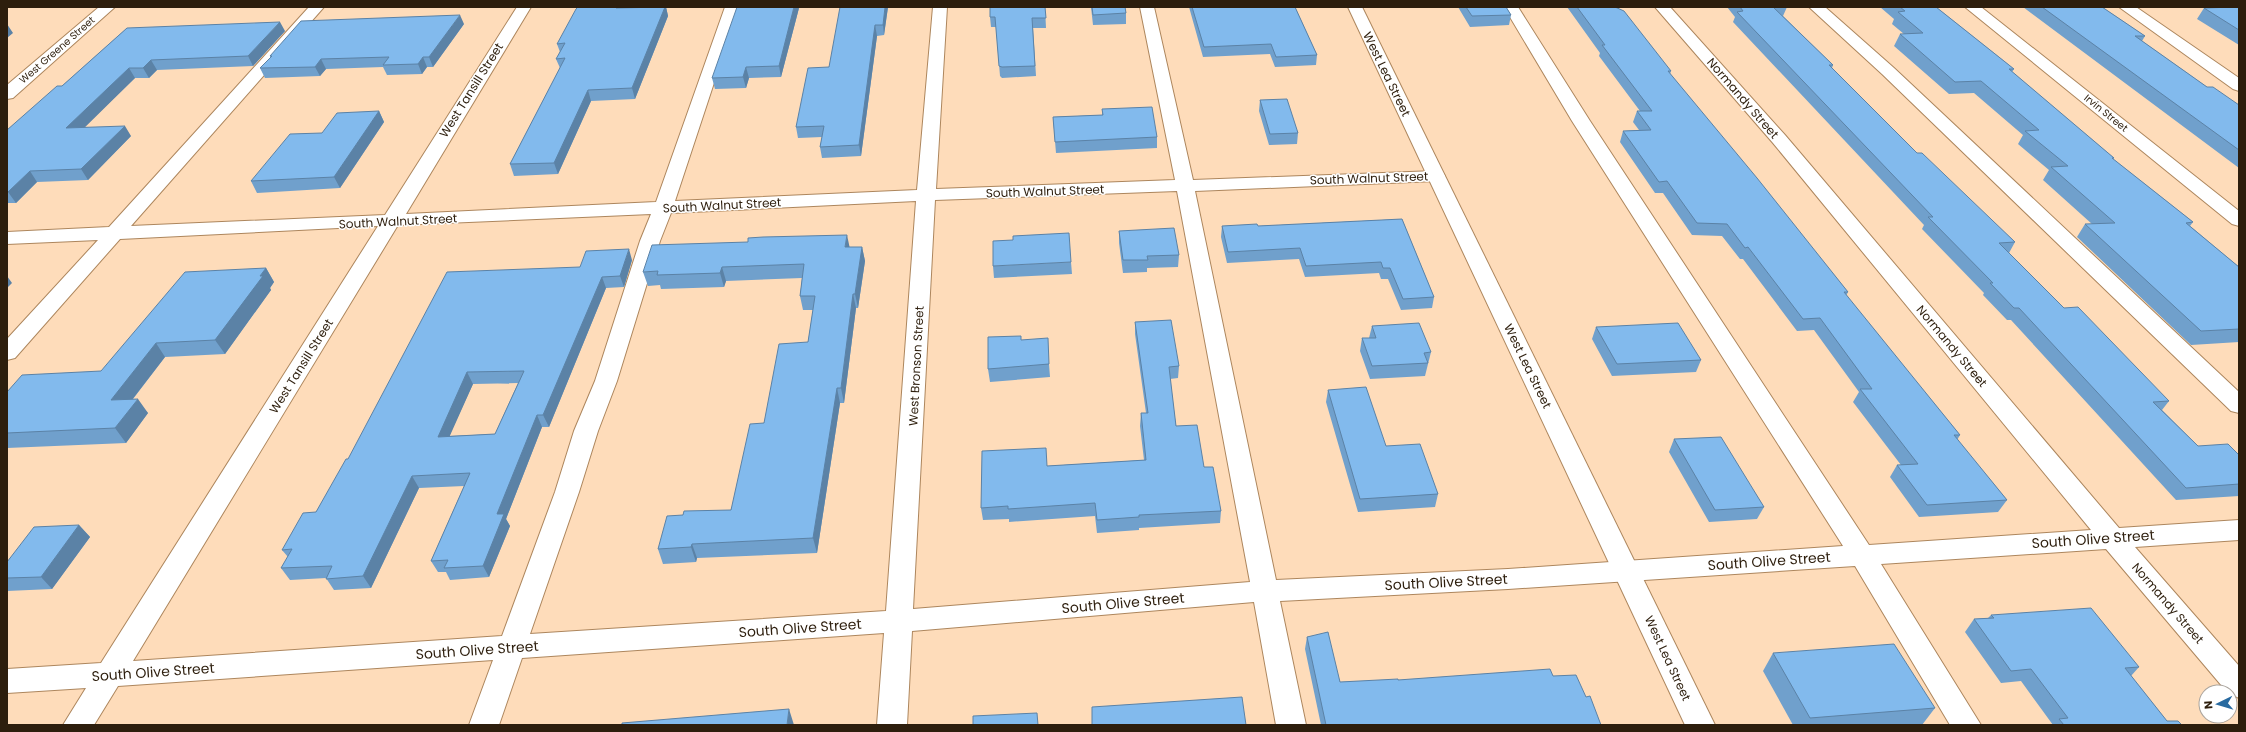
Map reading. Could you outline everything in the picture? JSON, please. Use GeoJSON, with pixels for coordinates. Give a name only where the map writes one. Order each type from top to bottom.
{"type":"FeatureCollection","features":[{"type":"Feature","properties":{"kind":"street","name":"West Greene Street"},"geometry":{"type":"LineString","coordinates":[[7,94],[108,7]]}},
{"type":"Feature","properties":{"kind":"street"},"geometry":{"type":"LineString","coordinates":[[7,353],[317,7]]}},
{"type":"Feature","properties":{"kind":"street","name":"West Tansill Street"},"geometry":{"type":"LineString","coordinates":[[78,725],[524,7]]}},
{"type":"Feature","properties":{"kind":"street"},"geometry":{"type":"LineString","coordinates":[[484,725],[510,648],[567,492],[586,431],[606,381],[650,241],[664,207],[732,7]]}},
{"type":"Feature","properties":{"kind":"street","name":"West Bronson Street"},"geometry":{"type":"LineString","coordinates":[[892,725],[926,195],[940,7]]}},
{"type":"Feature","properties":{"kind":"street"},"geometry":{"type":"LineString","coordinates":[[1147,7],[1185,186],[1291,725]]}},
{"type":"Feature","properties":{"kind":"street","name":"West Lea Street"},"geometry":{"type":"LineString","coordinates":[[1355,7],[1700,725]]}},
{"type":"Feature","properties":{"kind":"street"},"geometry":{"type":"LineString","coordinates":[[1510,7],[1585,128],[1860,554],[1966,725]]}},
{"type":"Feature","properties":{"kind":"street","name":"Normandy Street"},"geometry":{"type":"LineString","coordinates":[[1662,7],[1683,28],[1784,145],[2112,538],[2239,686]]}},
{"type":"Feature","properties":{"kind":"street"},"geometry":{"type":"LineString","coordinates":[[1816,7],[1888,71],[2239,405]]}},
{"type":"Feature","properties":{"kind":"street","name":"Irvin Street"},"geometry":{"type":"LineString","coordinates":[[1972,7],[2239,220]]}},
{"type":"Feature","properties":{"kind":"street"},"geometry":{"type":"LineString","coordinates":[[2126,7],[2239,86]]}},
{"type":"Feature","properties":{"kind":"street","name":"South Walnut Street"},"geometry":{"type":"LineString","coordinates":[[7,238],[926,195],[1436,176]]}},
{"type":"Feature","properties":{"kind":"street","name":"South Olive Street"},"geometry":{"type":"LineString","coordinates":[[7,681],[109,676],[899,621],[1264,591],[1627,571],[1860,554],[2239,530]]}},
{"type":"Feature","properties":{"kind":"building"},"geometry":{"type":"Polygon","coordinates":[[[578,7],[665,7],[632,88],[588,90],[554,163],[510,164],[565,58],[556,59],[565,43],[557,44],[578,7]]]}},
{"type":"Feature","properties":{"kind":"building"},"geometry":{"type":"Polygon","coordinates":[[[737,7],[794,7],[779,66],[746,67],[743,77],[712,78],[737,7]]]}},
{"type":"Feature","properties":{"kind":"building"},"geometry":{"type":"Polygon","coordinates":[[[840,7],[885,7],[883,25],[875,25],[859,145],[820,147],[824,126],[796,127],[808,68],[829,67],[840,7]]]}},
{"type":"Feature","properties":{"kind":"building"},"geometry":{"type":"Polygon","coordinates":[[[990,7],[1045,7],[1046,18],[1032,18],[1035,66],[999,66],[995,17],[990,17],[990,7]]]}},
{"type":"Feature","properties":{"kind":"building"},"geometry":{"type":"Polygon","coordinates":[[[1092,7],[1125,7],[1126,13],[1093,15],[1092,7]]]}},
{"type":"Feature","properties":{"kind":"building"},"geometry":{"type":"Polygon","coordinates":[[[1192,7],[1295,7],[1317,55],[1276,57],[1271,44],[1204,47],[1192,7]]]}},
{"type":"Feature","properties":{"kind":"building"},"geometry":{"type":"Polygon","coordinates":[[[1466,7],[1506,7],[1511,15],[1472,16],[1466,7]]]}},
{"type":"Feature","properties":{"kind":"building"},"geometry":{"type":"Polygon","coordinates":[[[1577,7],[1615,7],[1624,11],[1671,71],[1668,71],[1757,178],[1848,292],[1844,292],[1960,435],[1954,435],[2007,500],[1927,505],[1897,465],[1918,464],[1860,389],[1872,389],[1820,318],[1803,319],[1748,247],[1745,248],[1727,224],[1697,223],[1667,181],[1659,182],[1623,131],[1651,130],[1637,111],[1652,111],[1602,45],[1605,45],[1577,7]]]}},
{"type":"Feature","properties":{"kind":"building"},"geometry":{"type":"Polygon","coordinates":[[[1740,7],[1773,7],[1833,65],[1829,65],[1917,153],[1922,153],[2015,242],[1999,243],[2064,308],[2078,307],[2169,401],[2153,402],[2198,446],[2228,444],[2239,455],[2239,484],[2186,488],[2019,308],[2014,308],[1990,283],[1993,283],[1928,217],[1933,217],[1737,12],[1743,11],[1740,7]]]}},
{"type":"Feature","properties":{"kind":"building"},"geometry":{"type":"Polygon","coordinates":[[[1900,7],[1936,7],[2014,69],[2009,69],[2114,158],[2112,158],[2193,222],[2186,223],[2239,267],[2239,329],[2201,331],[2085,224],[2115,223],[2051,167],[2068,166],[2025,131],[2039,130],[1981,81],[1955,82],[1900,34],[1923,33],[1898,12],[1905,11],[1900,7]]]}},
{"type":"Feature","properties":{"kind":"building"},"geometry":{"type":"Polygon","coordinates":[[[2042,7],[2102,7],[2145,36],[2135,36],[2207,87],[2213,87],[2239,105],[2239,150],[2042,7]]]}},
{"type":"Feature","properties":{"kind":"building"},"geometry":{"type":"Polygon","coordinates":[[[2236,7],[2239,7],[2239,30],[2204,8],[2236,7]]]}},
{"type":"Feature","properties":{"kind":"building"},"geometry":{"type":"Polygon","coordinates":[[[460,15],[429,57],[423,57],[418,64],[383,65],[389,57],[321,59],[315,67],[260,68],[301,21],[460,15]]]}},
{"type":"Feature","properties":{"kind":"building"},"geometry":{"type":"Polygon","coordinates":[[[280,22],[248,56],[151,60],[143,68],[129,68],[66,128],[125,126],[81,169],[30,171],[7,192],[7,130],[57,86],[62,86],[127,28],[280,22]]]}},
{"type":"Feature","properties":{"kind":"building"},"geometry":{"type":"Polygon","coordinates":[[[1287,99],[1298,133],[1270,134],[1260,100],[1287,99]]]}},
{"type":"Feature","properties":{"kind":"building"},"geometry":{"type":"Polygon","coordinates":[[[1152,107],[1157,137],[1055,142],[1053,117],[1103,115],[1102,109],[1152,107]]]}},
{"type":"Feature","properties":{"kind":"building"},"geometry":{"type":"Polygon","coordinates":[[[379,111],[334,177],[251,181],[290,134],[322,133],[337,113],[379,111]]]}},
{"type":"Feature","properties":{"kind":"building"},"geometry":{"type":"Polygon","coordinates":[[[1402,219],[1434,297],[1403,299],[1390,268],[1383,268],[1381,262],[1306,266],[1300,248],[1228,252],[1222,226],[1257,224],[1258,226],[1402,219]]]}},
{"type":"Feature","properties":{"kind":"building"},"geometry":{"type":"Polygon","coordinates":[[[1174,228],[1179,255],[1147,256],[1148,260],[1123,260],[1119,231],[1174,228]]]}},
{"type":"Feature","properties":{"kind":"building"},"geometry":{"type":"Polygon","coordinates":[[[1069,233],[1071,262],[993,266],[993,241],[1013,240],[1013,236],[1069,233]]]}},
{"type":"Feature","properties":{"kind":"building"},"geometry":{"type":"Polygon","coordinates":[[[847,235],[845,247],[862,247],[855,294],[853,294],[841,388],[837,388],[813,538],[692,544],[691,547],[658,549],[667,516],[683,515],[684,511],[731,510],[750,424],[764,423],[779,344],[808,342],[815,296],[800,296],[804,264],[722,267],[720,273],[657,275],[658,271],[643,272],[652,245],[748,242],[748,238],[763,237],[847,235]]]}},
{"type":"Feature","properties":{"kind":"building"},"geometry":{"type":"Polygon","coordinates":[[[629,249],[620,276],[602,277],[543,415],[537,415],[497,514],[504,514],[483,566],[444,568],[448,560],[431,561],[470,473],[412,476],[363,576],[326,579],[332,566],[281,568],[292,549],[282,550],[303,513],[316,512],[346,459],[348,459],[447,272],[580,267],[586,251],[629,249]],[[524,371],[467,372],[438,437],[495,434],[524,371]]]}},
{"type":"Feature","properties":{"kind":"building"},"geometry":{"type":"Polygon","coordinates":[[[266,268],[260,276],[263,276],[215,340],[156,343],[111,400],[138,399],[115,428],[7,433],[7,392],[22,375],[101,371],[185,272],[266,268]]]}},
{"type":"Feature","properties":{"kind":"building"},"geometry":{"type":"Polygon","coordinates":[[[1171,320],[1179,366],[1169,367],[1176,426],[1197,425],[1204,467],[1213,467],[1221,511],[1139,515],[1139,517],[1097,520],[1095,503],[1008,509],[1008,506],[981,508],[982,451],[1046,448],[1047,466],[1146,460],[1141,413],[1148,413],[1135,322],[1171,320]]]}},
{"type":"Feature","properties":{"kind":"building"},"geometry":{"type":"Polygon","coordinates":[[[1419,323],[1431,352],[1424,353],[1428,363],[1372,366],[1362,338],[1376,338],[1372,326],[1419,323]]]}},
{"type":"Feature","properties":{"kind":"building"},"geometry":{"type":"Polygon","coordinates":[[[1678,323],[1701,360],[1617,364],[1596,327],[1678,323]]]}},
{"type":"Feature","properties":{"kind":"building"},"geometry":{"type":"Polygon","coordinates":[[[1021,336],[1021,340],[1048,338],[1049,364],[988,369],[988,337],[1021,336]]]}},
{"type":"Feature","properties":{"kind":"building"},"geometry":{"type":"Polygon","coordinates":[[[1366,387],[1386,446],[1420,444],[1438,494],[1360,499],[1328,390],[1366,387]]]}},
{"type":"Feature","properties":{"kind":"building"},"geometry":{"type":"Polygon","coordinates":[[[1721,437],[1764,507],[1715,510],[1674,439],[1721,437]]]}},
{"type":"Feature","properties":{"kind":"building"},"geometry":{"type":"Polygon","coordinates":[[[79,525],[41,577],[7,578],[7,562],[34,527],[79,525]]]}},
{"type":"Feature","properties":{"kind":"building"},"geometry":{"type":"Polygon","coordinates":[[[2091,608],[2139,667],[2125,668],[2167,721],[2178,721],[2182,725],[2064,725],[2059,719],[2068,718],[2031,669],[2011,671],[1974,619],[1994,618],[1991,615],[2091,608]]]}},
{"type":"Feature","properties":{"kind":"building"},"geometry":{"type":"Polygon","coordinates":[[[1328,632],[1340,682],[1398,680],[1550,669],[1553,676],[1576,675],[1586,697],[1590,696],[1601,725],[1326,725],[1307,637],[1328,632]]]}},
{"type":"Feature","properties":{"kind":"building"},"geometry":{"type":"Polygon","coordinates":[[[1894,644],[1935,708],[1810,718],[1773,653],[1894,644]]]}},
{"type":"Feature","properties":{"kind":"building"},"geometry":{"type":"Polygon","coordinates":[[[1242,697],[1246,725],[1092,725],[1092,707],[1242,697]]]}},
{"type":"Feature","properties":{"kind":"building"},"geometry":{"type":"Polygon","coordinates":[[[789,709],[787,725],[622,725],[622,723],[789,709]]]}},
{"type":"Feature","properties":{"kind":"building"},"geometry":{"type":"Polygon","coordinates":[[[1037,713],[1038,725],[973,725],[973,716],[1037,713]]]}}]}
